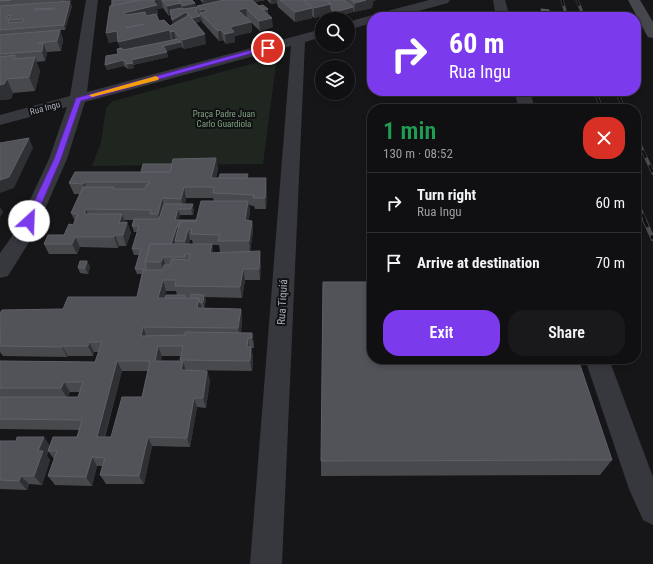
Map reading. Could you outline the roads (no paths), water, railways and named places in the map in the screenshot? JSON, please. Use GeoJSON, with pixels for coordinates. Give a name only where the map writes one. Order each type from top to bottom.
{"type":"FeatureCollection","features":[{"type":"Feature","properties":{"kind":"main road"},"geometry":{"type":"LineString","coordinates":[[634,0],[641,12]]}},
{"type":"Feature","properties":{"kind":"main road"},"geometry":{"type":"LineString","coordinates":[[641,13],[653,34]]}},
{"type":"Feature","properties":{"kind":"street"},"geometry":{"type":"LineString","coordinates":[[0,270],[24,234],[58,159],[78,99],[94,0]]}},
{"type":"Feature","properties":{"kind":"street"},"geometry":{"type":"LineString","coordinates":[[400,12],[444,0]]}},
{"type":"Feature","properties":{"kind":"street"},"geometry":{"type":"LineString","coordinates":[[499,0],[503,12]]}},
{"type":"Feature","properties":{"kind":"street"},"geometry":{"type":"LineString","coordinates":[[355,24],[367,20]]}},
{"type":"Feature","properties":{"kind":"street","name":"Rua Ingu"},"geometry":{"type":"LineString","coordinates":[[0,120],[315,35]]}},
{"type":"Feature","properties":{"kind":"street","name":"Rua Tiquiá"},"geometry":{"type":"LineString","coordinates":[[266,564],[298,40]]}},
{"type":"Feature","properties":{"kind":"street"},"geometry":{"type":"LineString","coordinates":[[598,364],[643,489],[653,510]]}},
{"type":"Feature","properties":{"kind":"railway"},"geometry":{"type":"LineString","coordinates":[[562,0],[566,12]]}},
{"type":"Feature","properties":{"kind":"railway"},"geometry":{"type":"LineString","coordinates":[[577,0],[582,12]]}},
{"type":"Feature","properties":{"kind":"railway"},"geometry":{"type":"LineString","coordinates":[[597,97],[600,104]]}},
{"type":"Feature","properties":{"kind":"railway"},"geometry":{"type":"LineString","coordinates":[[619,97],[622,104]]}},
{"type":"Feature","properties":{"kind":"railway"},"geometry":{"type":"LineString","coordinates":[[641,147],[653,173]]}},
{"type":"Feature","properties":{"kind":"railway"},"geometry":{"type":"LineString","coordinates":[[641,211],[645,220]]}},
{"type":"Feature","properties":{"kind":"railway"},"geometry":{"type":"LineString","coordinates":[[644,219],[653,239]]}},
{"type":"Feature","properties":{"kind":"park label","name":"Praça Padre Juan Carlo Guardiola"},"geometry":{"type":"Point","coordinates":[224,120]}}]}
